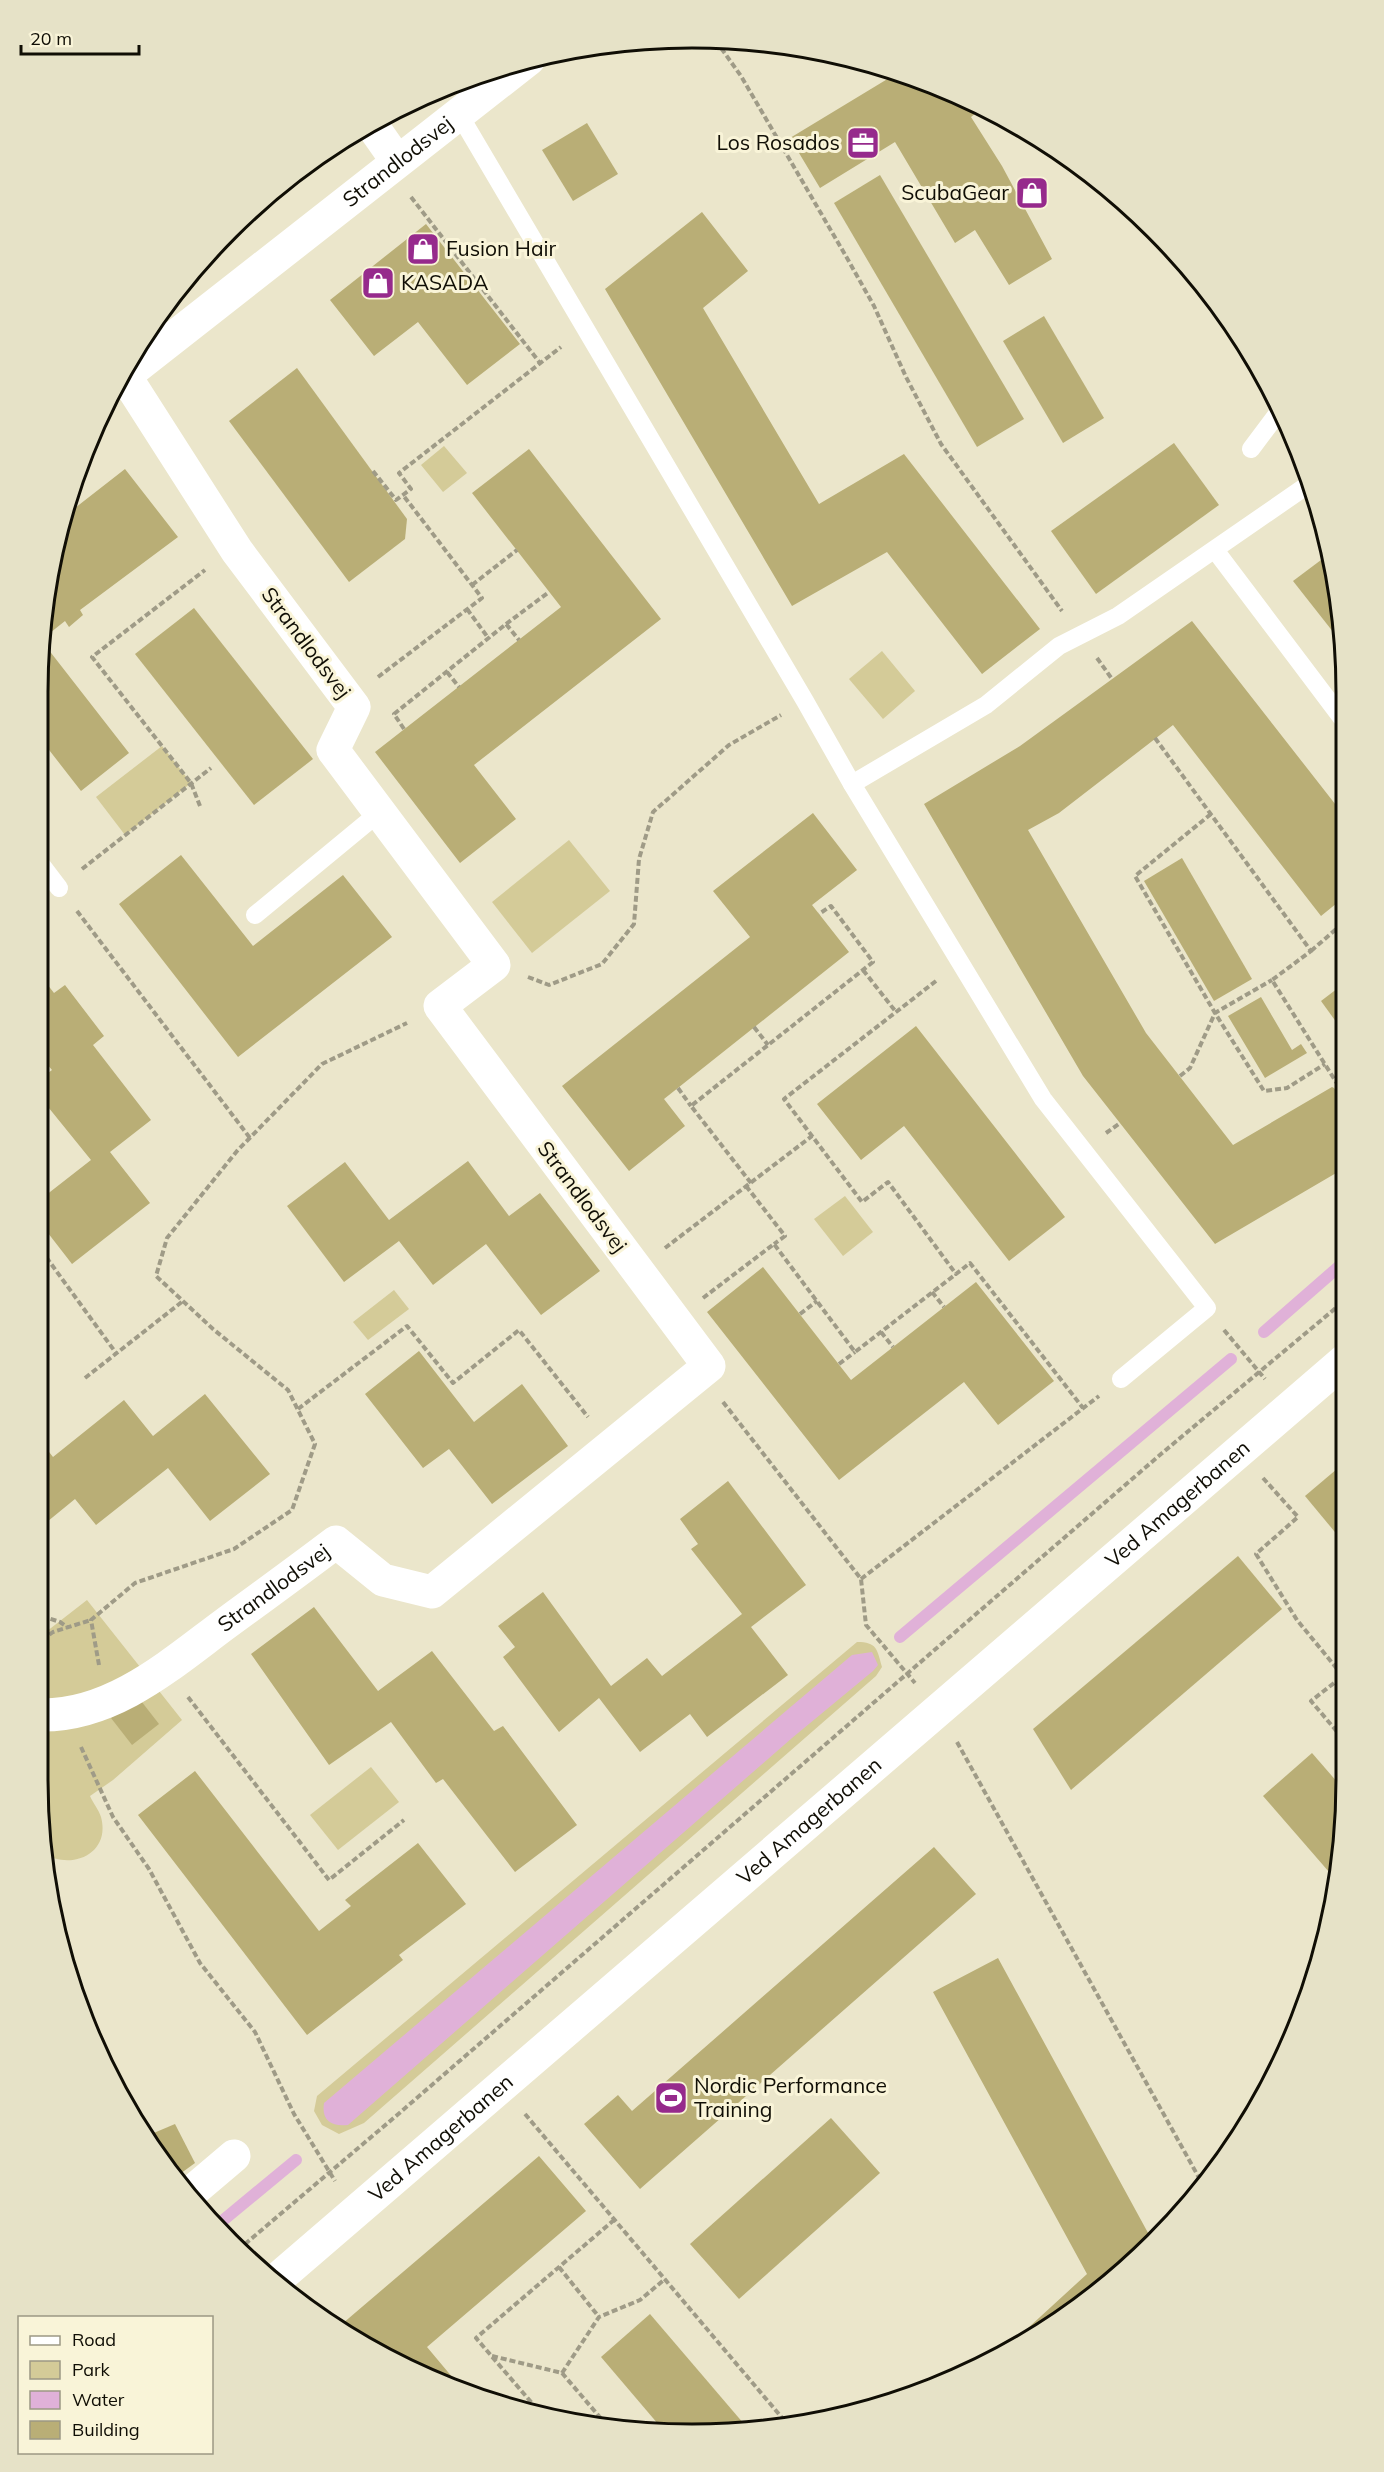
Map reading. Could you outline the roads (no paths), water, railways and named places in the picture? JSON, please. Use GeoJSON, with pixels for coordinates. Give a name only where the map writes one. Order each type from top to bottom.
{"type":"FeatureCollection","features":[{"type":"Feature","properties":{"kind":"street","name":"Strandlodsvej"},"geometry":{"type":"LineString","coordinates":[[136,367],[509,75]]}},
{"type":"Feature","properties":{"kind":"street"},"geometry":{"type":"LineString","coordinates":[[375,131],[393,164]]}},
{"type":"Feature","properties":{"kind":"street","name":"Strandlodsvej"},"geometry":{"type":"LineString","coordinates":[[52,1715],[105,1701],[144,1684],[336,1542],[383,1580],[432,1592],[708,1366],[440,1006],[494,965],[381,811],[333,750],[354,707],[237,551],[126,386]]}},
{"type":"Feature","properties":{"kind":"street","name":"Ved Amagerbanen"},"geometry":{"type":"LineString","coordinates":[[281,2276],[1336,1368]]}},
{"type":"Feature","properties":{"kind":"street"},"geometry":{"type":"LineString","coordinates":[[195,2189],[234,2156]]}},
{"type":"Feature","properties":{"kind":"lane"},"geometry":{"type":"LineString","coordinates":[[459,114],[852,784],[1043,1099],[1207,1308],[1121,1379]]}},
{"type":"Feature","properties":{"kind":"lane"},"geometry":{"type":"LineString","coordinates":[[1251,448],[1275,417]]}},
{"type":"Feature","properties":{"kind":"lane"},"geometry":{"type":"LineString","coordinates":[[852,784],[986,705],[1059,646],[1118,616],[1303,488]]}},
{"type":"Feature","properties":{"kind":"lane"},"geometry":{"type":"LineString","coordinates":[[1215,550],[1336,710]]}},
{"type":"Feature","properties":{"kind":"lane"},"geometry":{"type":"LineString","coordinates":[[255,915],[381,811]]}},
{"type":"Feature","properties":{"kind":"lane"},"geometry":{"type":"LineString","coordinates":[[48,874],[59,888]]}},
{"type":"Feature","properties":{"kind":"water"},"geometry":{"type":"Polygon","coordinates":[[[872,1652],[878,1665],[873,1671],[792,1738],[348,2125],[329,2122],[324,2114],[324,2103],[852,1655],[872,1652]]]}},
{"type":"Feature","properties":{"kind":"waterway"},"geometry":{"type":"LineString","coordinates":[[1264,1332],[1336,1269]]}},
{"type":"Feature","properties":{"kind":"waterway"},"geometry":{"type":"LineString","coordinates":[[900,1637],[1231,1359]]}},
{"type":"Feature","properties":{"kind":"waterway"},"geometry":{"type":"LineString","coordinates":[[223,2220],[296,2160]]}},
{"type":"Feature","properties":{"kind":"place","name":"Los Rosados"},"geometry":{"type":"Point","coordinates":[863,143]}},
{"type":"Feature","properties":{"kind":"place","name":"ScubaGear"},"geometry":{"type":"Point","coordinates":[1032,193]}},
{"type":"Feature","properties":{"kind":"place","name":"Fusion Hair"},"geometry":{"type":"Point","coordinates":[423,249]}},
{"type":"Feature","properties":{"kind":"place","name":"KASADA"},"geometry":{"type":"Point","coordinates":[378,283]}},
{"type":"Feature","properties":{"kind":"place","name":"Nordic Performance Training"},"geometry":{"type":"Point","coordinates":[671,2098]}}]}
